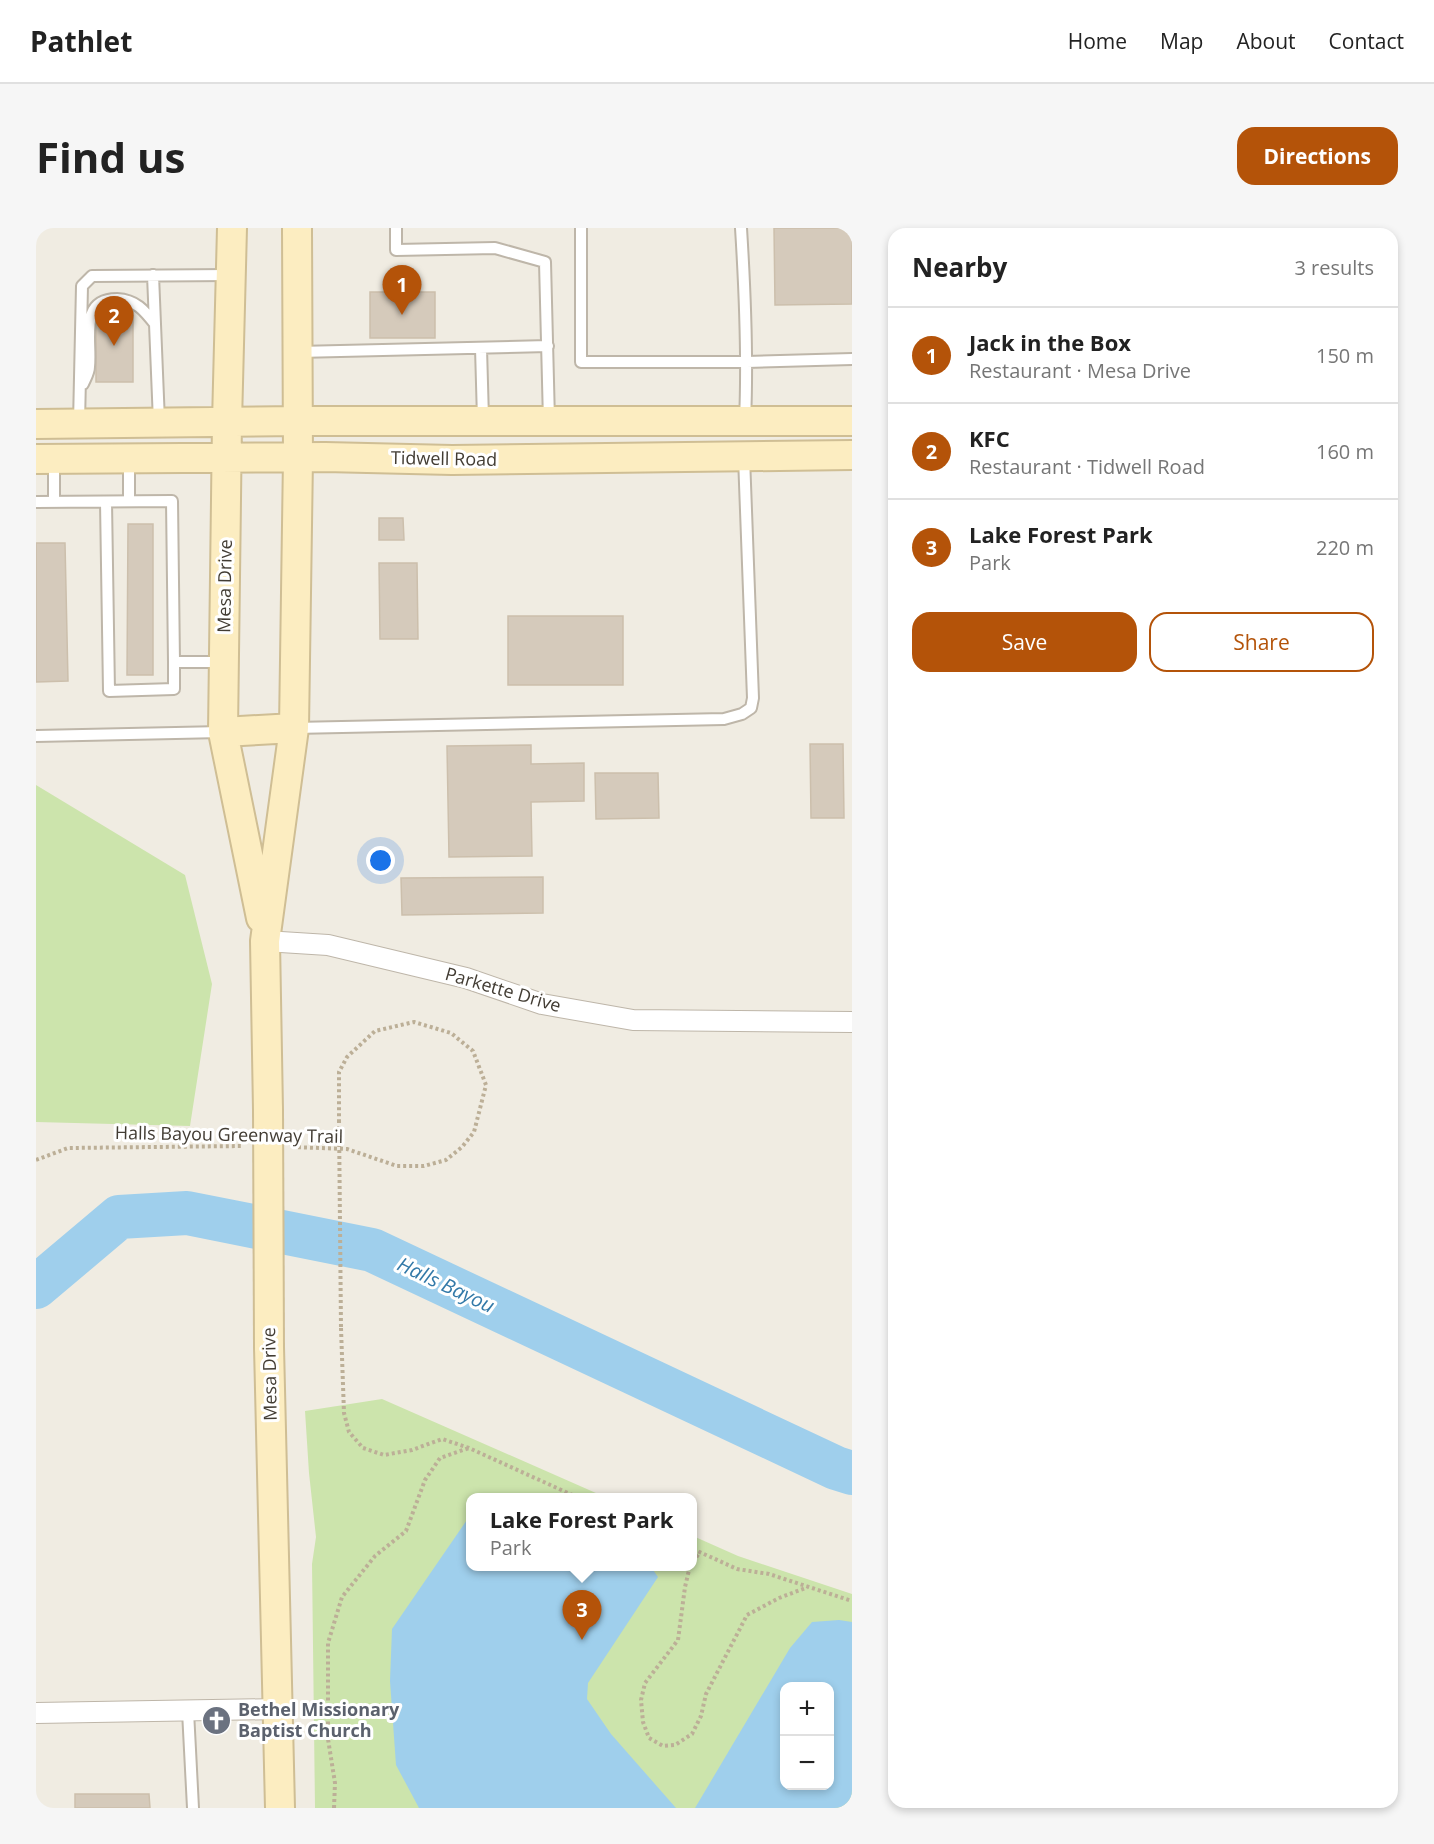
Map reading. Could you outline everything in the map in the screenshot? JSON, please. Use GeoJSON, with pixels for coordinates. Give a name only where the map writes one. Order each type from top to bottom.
{"type":"FeatureCollection","features":[{"type":"Feature","properties":{"kind":"main road","name":"Mesa Drive"},"geometry":{"type":"LineString","coordinates":[[232,228],[226,422],[223,732],[265,941]]}},
{"type":"Feature","properties":{"kind":"main road","name":"Mesa Drive"},"geometry":{"type":"LineString","coordinates":[[280,1808],[269,1347],[265,941],[294,728],[298,458],[297,228]]}},
{"type":"Feature","properties":{"kind":"main road"},"geometry":{"type":"LineString","coordinates":[[744,457],[746,420]]}},
{"type":"Feature","properties":{"kind":"main road","name":"Tidwell Road"},"geometry":{"type":"LineString","coordinates":[[36,424],[298,421],[852,421]]}},
{"type":"Feature","properties":{"kind":"main road","name":"Tidwell Road"},"geometry":{"type":"LineString","coordinates":[[45,459],[226,457],[452,460],[852,455]]}},
{"type":"Feature","properties":{"kind":"main road"},"geometry":{"type":"LineString","coordinates":[[223,732],[294,728]]}},
{"type":"Feature","properties":{"kind":"street","name":"Parkette Drive"},"geometry":{"type":"LineString","coordinates":[[265,941],[327,945],[466,978],[542,1004],[633,1020],[852,1022]]}},
{"type":"Feature","properties":{"kind":"street"},"geometry":{"type":"LineString","coordinates":[[36,1713],[278,1709]]}},
{"type":"Feature","properties":{"kind":"lane"},"geometry":{"type":"LineString","coordinates":[[396,228],[396,250],[495,248],[545,262],[549,421]]}},
{"type":"Feature","properties":{"kind":"lane"},"geometry":{"type":"LineString","coordinates":[[581,228],[581,362],[747,362],[852,359]]}},
{"type":"Feature","properties":{"kind":"lane"},"geometry":{"type":"LineString","coordinates":[[741,228],[747,362],[746,420]]}},
{"type":"Feature","properties":{"kind":"lane"},"geometry":{"type":"LineString","coordinates":[[153,275],[159,424]]}},
{"type":"Feature","properties":{"kind":"lane"},"geometry":{"type":"LineString","coordinates":[[80,424],[82,286],[92,276],[231,275]]}},
{"type":"Feature","properties":{"kind":"lane"},"geometry":{"type":"LineString","coordinates":[[80,390],[89,369],[91,312],[98,303],[113,299],[130,300],[142,308],[155,324]]}},
{"type":"Feature","properties":{"kind":"lane"},"geometry":{"type":"LineString","coordinates":[[297,352],[548,346]]}},
{"type":"Feature","properties":{"kind":"lane"},"geometry":{"type":"LineString","coordinates":[[481,348],[483,422]]}},
{"type":"Feature","properties":{"kind":"lane"},"geometry":{"type":"LineString","coordinates":[[129,457],[129,501]]}},
{"type":"Feature","properties":{"kind":"lane"},"geometry":{"type":"LineString","coordinates":[[294,728],[724,719],[742,714],[751,708],[753,698],[744,457]]}},
{"type":"Feature","properties":{"kind":"lane"},"geometry":{"type":"LineString","coordinates":[[45,459],[54,502]]}},
{"type":"Feature","properties":{"kind":"lane"},"geometry":{"type":"LineString","coordinates":[[36,502],[172,501],[174,689],[109,691],[106,502]]}},
{"type":"Feature","properties":{"kind":"lane"},"geometry":{"type":"LineString","coordinates":[[174,662],[224,662]]}},
{"type":"Feature","properties":{"kind":"lane"},"geometry":{"type":"LineString","coordinates":[[36,736],[223,732]]}},
{"type":"Feature","properties":{"kind":"lane"},"geometry":{"type":"LineString","coordinates":[[188,1711],[193,1808]]}},
{"type":"Feature","properties":{"kind":"path","name":"Halls Bayou Greenway Trail"},"geometry":{"type":"LineString","coordinates":[[283,1147],[340,1149],[347,1149],[397,1166],[424,1167],[446,1160],[462,1147],[474,1132],[486,1084],[473,1052],[451,1033],[414,1022],[375,1031],[346,1057],[339,1072],[340,1149]]}},
{"type":"Feature","properties":{"kind":"path","name":"Halls Bayou Greenway Trail"},"geometry":{"type":"LineString","coordinates":[[36,1160],[68,1148],[249,1146]]}},
{"type":"Feature","properties":{"kind":"path"},"geometry":{"type":"LineString","coordinates":[[340,1149],[341,1328],[344,1413],[349,1432],[363,1448],[384,1455],[412,1450],[442,1438],[570,1493]]}},
{"type":"Feature","properties":{"kind":"path"},"geometry":{"type":"LineString","coordinates":[[334,1808],[335,1783],[328,1739],[327,1643],[342,1597],[375,1556],[406,1531],[425,1480],[440,1458],[469,1448]]}},
{"type":"Feature","properties":{"kind":"path"},"geometry":{"type":"LineString","coordinates":[[697,1551],[737,1569],[769,1574],[852,1601]]}},
{"type":"Feature","properties":{"kind":"path"},"geometry":{"type":"LineString","coordinates":[[697,1556],[700,1552]]}},
{"type":"Feature","properties":{"kind":"path"},"geometry":{"type":"LineString","coordinates":[[689,1571],[678,1640],[645,1683],[641,1700],[643,1722],[649,1738],[663,1746],[675,1745],[692,1734],[702,1716],[706,1694],[747,1615],[779,1598],[808,1587]]}},
{"type":"Feature","properties":{"kind":"green space"},"geometry":{"type":"Polygon","coordinates":[[[36,785],[185,875],[212,984],[190,1126],[36,1122],[36,785]]]}},
{"type":"Feature","properties":{"kind":"green space"},"geometry":{"type":"Polygon","coordinates":[[[382,1399],[596,1493],[466,1493],[466,1571],[697,1571],[697,1538],[738,1556],[852,1594],[852,1808],[315,1808],[312,1564],[316,1537],[305,1411],[382,1399]]]}},
{"type":"Feature","properties":{"kind":"water"},"geometry":{"type":"Polygon","coordinates":[[[466,1521],[466,1571],[654,1571],[658,1577],[588,1683],[587,1699],[611,1734],[676,1808],[419,1808],[396,1765],[390,1681],[392,1629],[466,1521]]]}},
{"type":"Feature","properties":{"kind":"water"},"geometry":{"type":"Polygon","coordinates":[[[839,1620],[852,1622],[852,1808],[695,1808],[790,1648],[812,1622],[839,1620]]]}},
{"type":"Feature","properties":{"kind":"building"},"geometry":{"type":"Polygon","coordinates":[[[774,228],[852,228],[852,304],[775,305],[774,228]]]}},
{"type":"Feature","properties":{"kind":"building"},"geometry":{"type":"Polygon","coordinates":[[[370,292],[435,292],[435,338],[370,338],[370,292]]]}},
{"type":"Feature","properties":{"kind":"building"},"geometry":{"type":"Polygon","coordinates":[[[96,310],[133,310],[133,382],[96,382],[96,310]]]}},
{"type":"Feature","properties":{"kind":"building"},"geometry":{"type":"Polygon","coordinates":[[[379,518],[403,518],[404,540],[379,540],[379,518]]]}},
{"type":"Feature","properties":{"kind":"building"},"geometry":{"type":"Polygon","coordinates":[[[128,524],[153,524],[153,675],[127,675],[128,524]]]}},
{"type":"Feature","properties":{"kind":"building"},"geometry":{"type":"Polygon","coordinates":[[[36,543],[65,543],[68,681],[36,682],[36,543]]]}},
{"type":"Feature","properties":{"kind":"building"},"geometry":{"type":"Polygon","coordinates":[[[379,563],[417,563],[418,639],[380,639],[379,563]]]}},
{"type":"Feature","properties":{"kind":"building"},"geometry":{"type":"Polygon","coordinates":[[[508,616],[623,616],[623,685],[508,685],[508,616]]]}},
{"type":"Feature","properties":{"kind":"building"},"geometry":{"type":"Polygon","coordinates":[[[810,744],[843,744],[844,818],[811,818],[810,744]]]}},
{"type":"Feature","properties":{"kind":"building"},"geometry":{"type":"Polygon","coordinates":[[[531,745],[531,764],[584,763],[584,801],[531,802],[532,856],[449,857],[447,746],[531,745]]]}},
{"type":"Feature","properties":{"kind":"building"},"geometry":{"type":"Polygon","coordinates":[[[595,773],[658,773],[659,818],[596,819],[595,773]]]}},
{"type":"Feature","properties":{"kind":"building"},"geometry":{"type":"Polygon","coordinates":[[[543,877],[543,913],[402,915],[401,878],[543,877]]]}},
{"type":"Feature","properties":{"kind":"building"},"geometry":{"type":"Polygon","coordinates":[[[75,1794],[149,1794],[150,1808],[75,1808],[75,1794]]]}},
{"type":"Feature","properties":{"kind":"waterway","name":"Halls Bayou"},"geometry":{"type":"LineString","coordinates":[[36,1287],[119,1217],[187,1213],[372,1250],[836,1468],[852,1473]]}},
{"type":"Feature","properties":{"kind":"place","name":"Jack in the Box"},"geometry":{"type":"Point","coordinates":[402,315]}},
{"type":"Feature","properties":{"kind":"place","name":"KFC"},"geometry":{"type":"Point","coordinates":[114,346]}},
{"type":"Feature","properties":{"kind":"place","name":"Lake Forest Park"},"geometry":{"type":"Point","coordinates":[582,1640]}},
{"type":"Feature","properties":{"kind":"place","name":"Bethel Missionary Baptist Church"},"geometry":{"type":"Point","coordinates":[217,1720]}}]}
